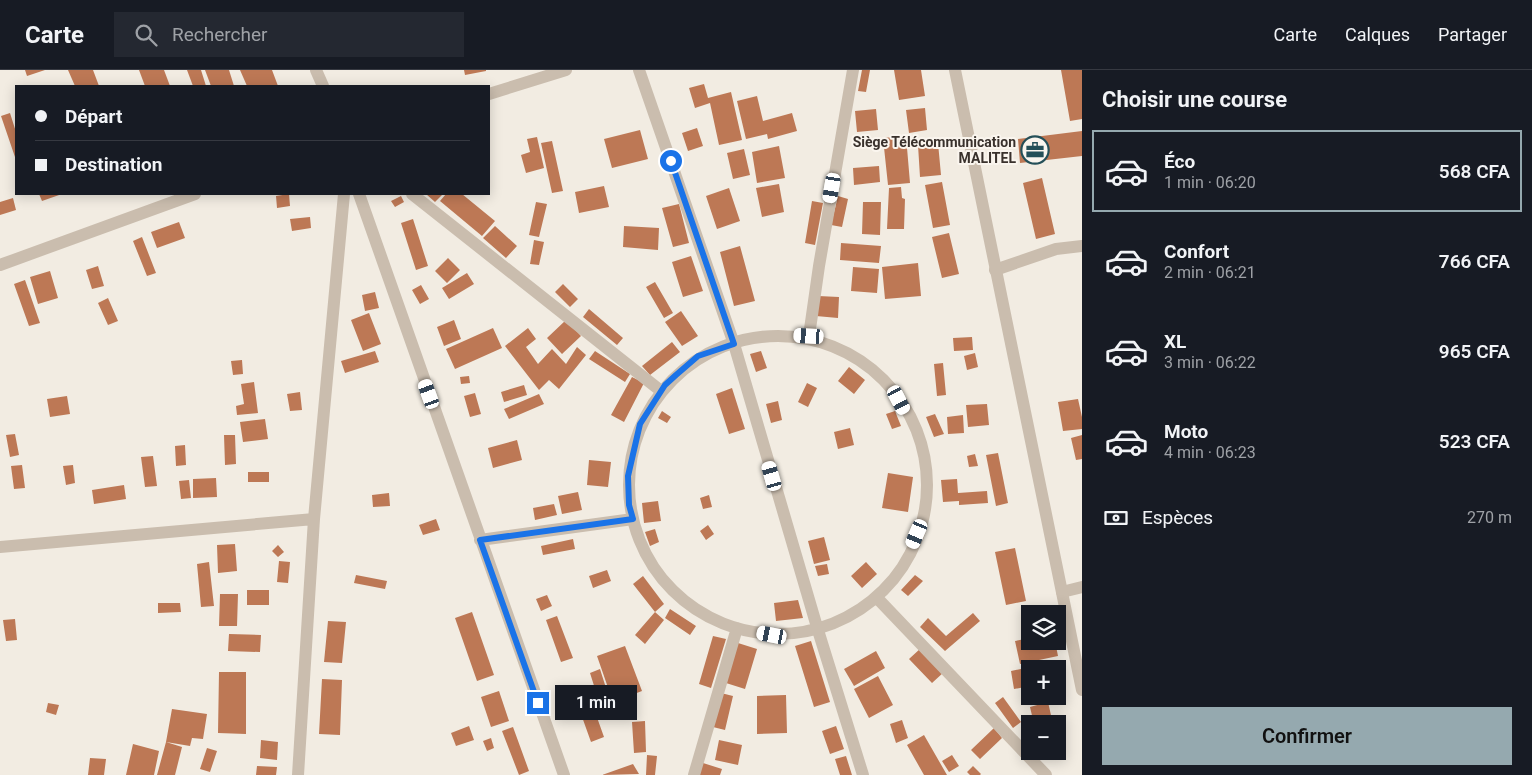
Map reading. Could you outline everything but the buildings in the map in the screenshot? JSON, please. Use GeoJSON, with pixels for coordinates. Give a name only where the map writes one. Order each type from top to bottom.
{"type":"FeatureCollection","features":[{"type":"Feature","properties":{"kind":"street"},"geometry":{"type":"LineString","coordinates":[[316,70],[323,85]]}},
{"type":"Feature","properties":{"kind":"street"},"geometry":{"type":"LineString","coordinates":[[490,94],[566,70]]}},
{"type":"Feature","properties":{"kind":"street"},"geometry":{"type":"LineString","coordinates":[[639,70],[734,344],[862,775]]}},
{"type":"Feature","properties":{"kind":"street"},"geometry":{"type":"LineString","coordinates":[[809,336],[819,266],[853,70]]}},
{"type":"Feature","properties":{"kind":"street"},"geometry":{"type":"LineString","coordinates":[[955,70],[1082,690]]}},
{"type":"Feature","properties":{"kind":"street"},"geometry":{"type":"LineString","coordinates":[[0,265],[192,195]]}},
{"type":"Feature","properties":{"kind":"street"},"geometry":{"type":"LineString","coordinates":[[298,775],[314,519],[344,195]]}},
{"type":"Feature","properties":{"kind":"street"},"geometry":{"type":"LineString","coordinates":[[359,195],[564,775]]}},
{"type":"Feature","properties":{"kind":"street"},"geometry":{"type":"LineString","coordinates":[[413,195],[661,391]]}},
{"type":"Feature","properties":{"kind":"street"},"geometry":{"type":"LineString","coordinates":[[995,270],[1056,249],[1082,246]]}},
{"type":"Feature","properties":{"kind":"street"},"geometry":{"type":"LineString","coordinates":[[761,334],[809,336],[854,353],[891,384],[924,445],[924,517],[903,568],[880,600],[834,624],[772,635],[727,627],[680,599],[644,554],[629,505],[628,476],[640,424],[665,385],[698,356],[761,334]]}},
{"type":"Feature","properties":{"kind":"street"},"geometry":{"type":"LineString","coordinates":[[0,547],[314,519]]}},
{"type":"Feature","properties":{"kind":"street"},"geometry":{"type":"LineString","coordinates":[[480,540],[633,519]]}},
{"type":"Feature","properties":{"kind":"street"},"geometry":{"type":"LineString","coordinates":[[1062,592],[1082,587]]}},
{"type":"Feature","properties":{"kind":"street"},"geometry":{"type":"LineString","coordinates":[[880,600],[1046,775]]}},
{"type":"Feature","properties":{"kind":"street"},"geometry":{"type":"LineString","coordinates":[[694,775],[737,628]]}},
{"type":"Feature","properties":{"kind":"place","name":"Siège Télécommunication MALITEL"},"geometry":{"type":"Point","coordinates":[1035,150]}},
{"type":"Feature","properties":{"kind":"route"},"geometry":{"type":"LineString","coordinates":[[538,703],[480,540],[633,519],[629,505],[628,476],[640,424],[665,385],[698,356],[734,344],[671,161]]}}]}
